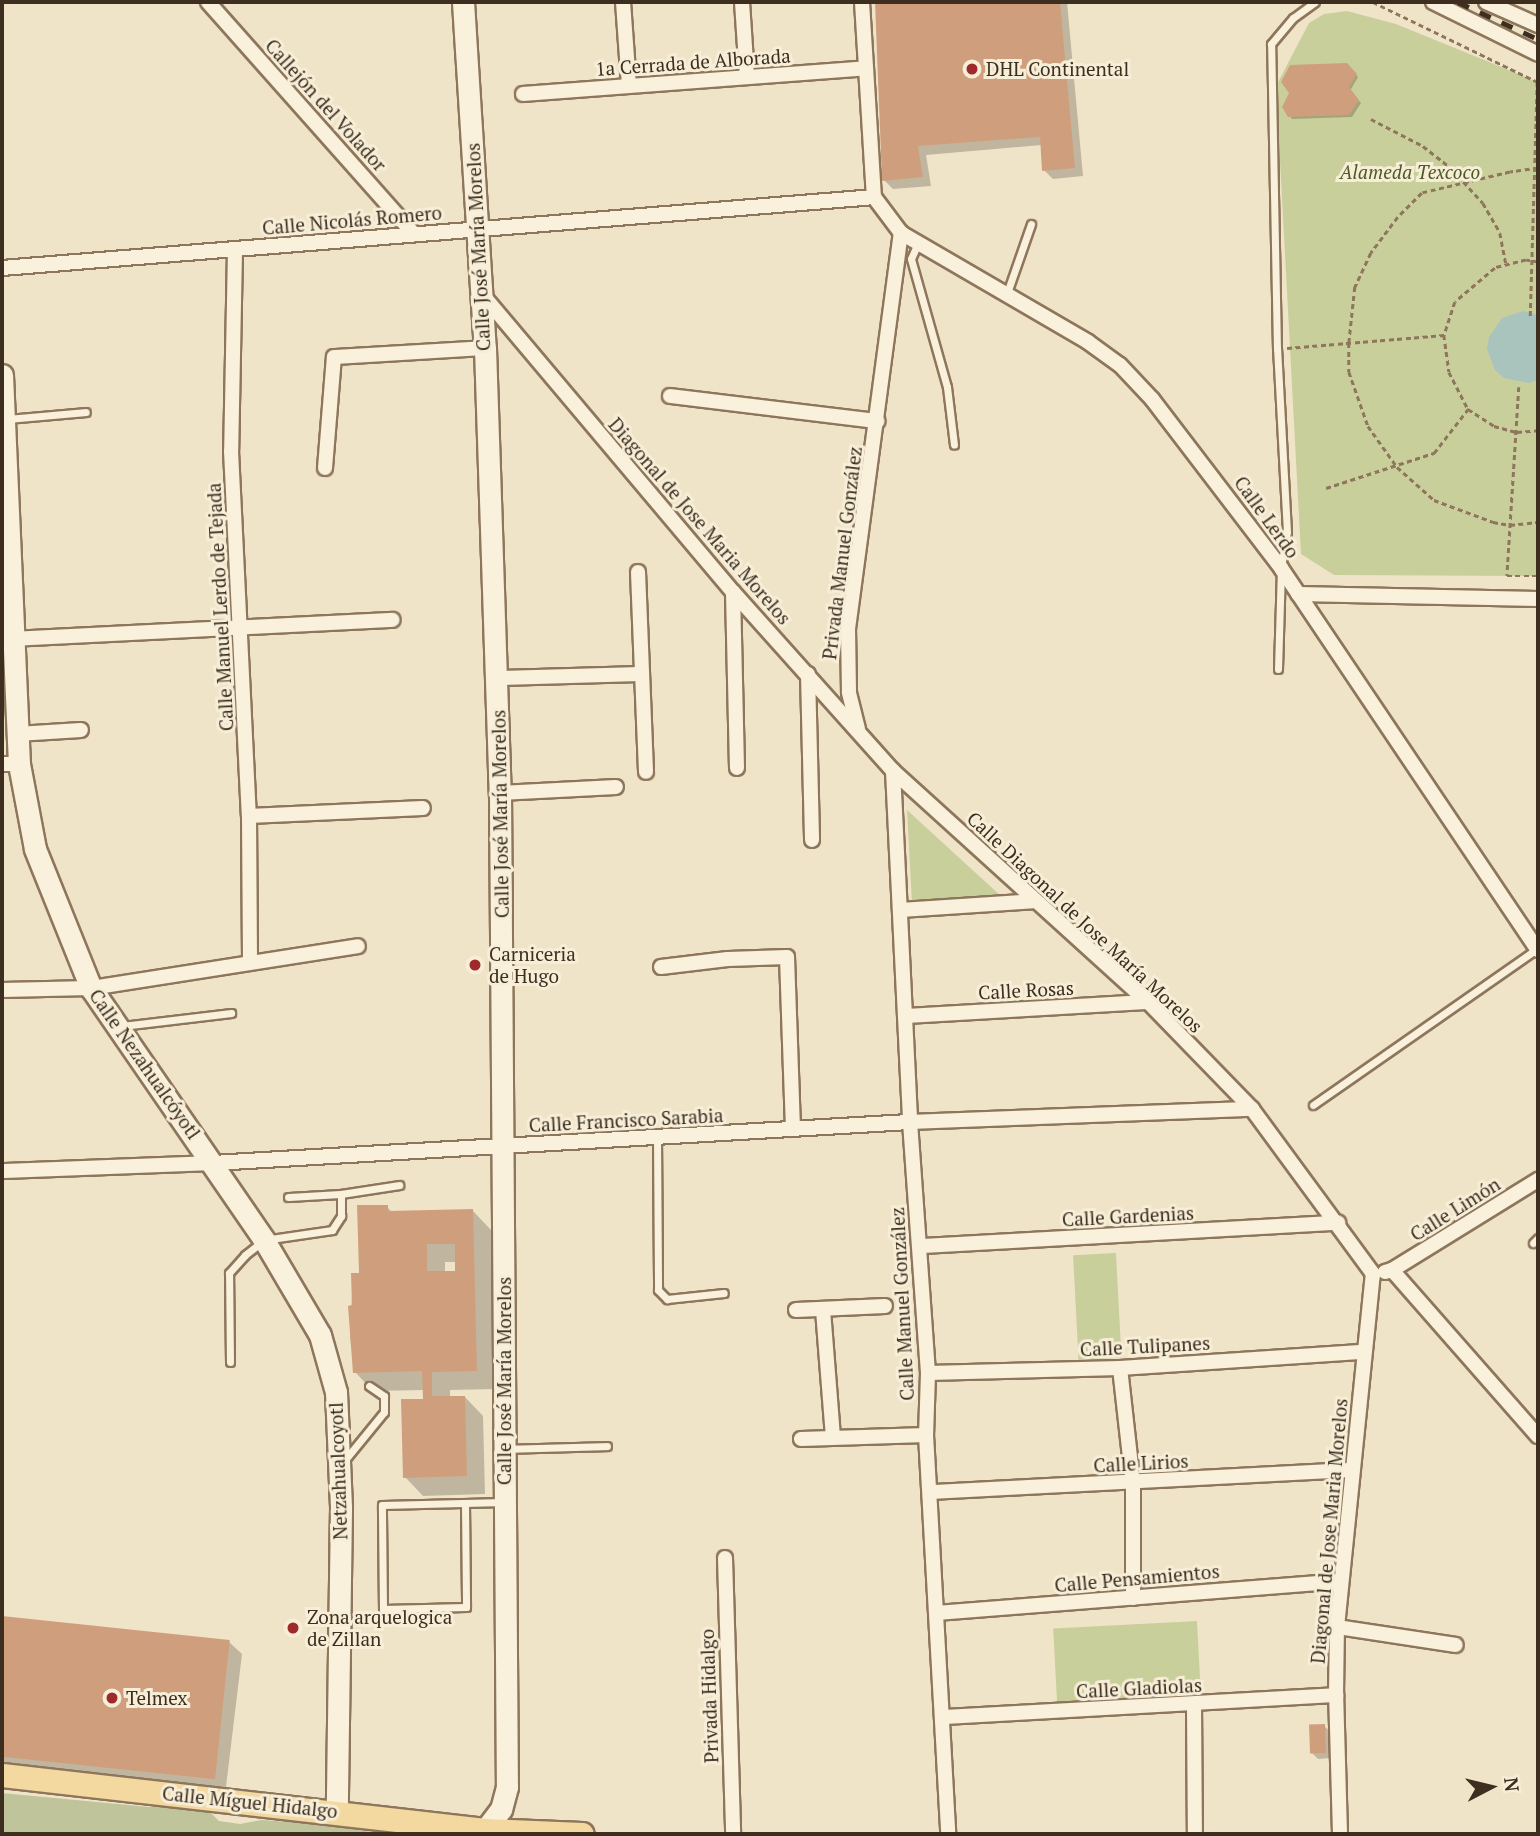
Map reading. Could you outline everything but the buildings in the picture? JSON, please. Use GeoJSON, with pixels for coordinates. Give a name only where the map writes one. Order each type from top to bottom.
{"type":"FeatureCollection","features":[{"type":"Feature","properties":{"kind":"main road","name":"Calle Míguel Hidalgo"},"geometry":{"type":"LineString","coordinates":[[2,1775],[337,1812],[430,1829],[490,1832],[532,1830],[582,1834]]}},
{"type":"Feature","properties":{"kind":"street","name":"Callejón del Volador"},"geometry":{"type":"LineString","coordinates":[[208,2],[414,234]]}},
{"type":"Feature","properties":{"kind":"street","name":"Calle José María Morelos"},"geometry":{"type":"LineString","coordinates":[[463,2],[485,348],[499,678],[507,1787],[501,1809],[490,1832]]}},
{"type":"Feature","properties":{"kind":"street"},"geometry":{"type":"LineString","coordinates":[[623,2],[629,86]]}},
{"type":"Feature","properties":{"kind":"street"},"geometry":{"type":"LineString","coordinates":[[742,2],[747,77]]}},
{"type":"Feature","properties":{"kind":"street"},"geometry":{"type":"LineString","coordinates":[[862,2],[874,197]]}},
{"type":"Feature","properties":{"kind":"street"},"geometry":{"type":"LineString","coordinates":[[1433,2],[1538,54]]}},
{"type":"Feature","properties":{"kind":"street"},"geometry":{"type":"LineString","coordinates":[[1486,2],[1538,25]]}},
{"type":"Feature","properties":{"kind":"street","name":"1a Cerrada de Alborada"},"geometry":{"type":"LineString","coordinates":[[523,94],[866,68]]}},
{"type":"Feature","properties":{"kind":"street","name":"Calle Nicolás Romero"},"geometry":{"type":"LineString","coordinates":[[2,268],[874,197]]}},
{"type":"Feature","properties":{"kind":"street","name":"Calle Lerdo"},"geometry":{"type":"LineString","coordinates":[[874,197],[901,233],[1007,293],[1120,365],[1152,399],[1280,568],[1538,949]]}},
{"type":"Feature","properties":{"kind":"street","name":"Privada Manuel González"},"geometry":{"type":"LineString","coordinates":[[858,730],[849,692],[848,629],[878,421],[901,233]]}},
{"type":"Feature","properties":{"kind":"street","name":"Calle Manuel Lerdo de Tejada"},"geometry":{"type":"LineString","coordinates":[[235,250],[231,452],[249,816],[250,962]]}},
{"type":"Feature","properties":{"kind":"street","name":"Diagonal de Jose Maria Morelos"},"geometry":{"type":"LineString","coordinates":[[482,294],[733,592],[893,771]]}},
{"type":"Feature","properties":{"kind":"street"},"geometry":{"type":"LineString","coordinates":[[325,468],[334,357],[485,348]]}},
{"type":"Feature","properties":{"kind":"street","name":"Calle Nezahualcóyotl"},"geometry":{"type":"LineString","coordinates":[[2,375],[17,734],[10,764],[35,849],[91,988],[212,1163]]}},
{"type":"Feature","properties":{"kind":"street","name":"Privada Manuel González"},"geometry":{"type":"LineString","coordinates":[[670,396],[878,421]]}},
{"type":"Feature","properties":{"kind":"street"},"geometry":{"type":"LineString","coordinates":[[638,572],[646,772]]}},
{"type":"Feature","properties":{"kind":"street"},"geometry":{"type":"LineString","coordinates":[[733,592],[737,768]]}},
{"type":"Feature","properties":{"kind":"street"},"geometry":{"type":"LineString","coordinates":[[1298,594],[1538,599]]}},
{"type":"Feature","properties":{"kind":"street"},"geometry":{"type":"LineString","coordinates":[[13,639],[240,625],[393,620]]}},
{"type":"Feature","properties":{"kind":"street"},"geometry":{"type":"LineString","coordinates":[[499,678],[642,674]]}},
{"type":"Feature","properties":{"kind":"street"},"geometry":{"type":"LineString","coordinates":[[808,674],[812,840]]}},
{"type":"Feature","properties":{"kind":"street"},"geometry":{"type":"LineString","coordinates":[[17,734],[81,730]]}},
{"type":"Feature","properties":{"kind":"street","name":"Calle Diagonal de Jose María Morelos"},"geometry":{"type":"LineString","coordinates":[[893,771],[1148,1002],[1252,1109],[1373,1274]]}},
{"type":"Feature","properties":{"kind":"street","name":"Calle Manuel González"},"geometry":{"type":"LineString","coordinates":[[893,771],[910,1122],[928,1373],[926,1435],[932,1492],[948,1834]]}},
{"type":"Feature","properties":{"kind":"street"},"geometry":{"type":"LineString","coordinates":[[500,793],[616,787]]}},
{"type":"Feature","properties":{"kind":"street"},"geometry":{"type":"LineString","coordinates":[[249,816],[423,808]]}},
{"type":"Feature","properties":{"kind":"street"},"geometry":{"type":"LineString","coordinates":[[900,910],[1034,901]]}},
{"type":"Feature","properties":{"kind":"street"},"geometry":{"type":"LineString","coordinates":[[2,990],[91,988],[358,946]]}},
{"type":"Feature","properties":{"kind":"street"},"geometry":{"type":"LineString","coordinates":[[661,967],[728,959],[787,957],[793,1129]]}},
{"type":"Feature","properties":{"kind":"street","name":"Calle Rosas"},"geometry":{"type":"LineString","coordinates":[[905,1016],[1148,1002]]}},
{"type":"Feature","properties":{"kind":"street","name":"Calle Francisco Sarabia"},"geometry":{"type":"LineString","coordinates":[[2,1171],[212,1163],[910,1122],[1252,1109]]}},
{"type":"Feature","properties":{"kind":"street","name":"Netzahualcoyotl"},"geometry":{"type":"LineString","coordinates":[[212,1163],[264,1240],[320,1335],[336,1392],[339,1466],[337,1812]]}},
{"type":"Feature","properties":{"kind":"street","name":"Calle Limón"},"geometry":{"type":"LineString","coordinates":[[1373,1274],[1392,1270],[1538,1180]]}},
{"type":"Feature","properties":{"kind":"street","name":"Calle Gardenias"},"geometry":{"type":"LineString","coordinates":[[921,1247],[1338,1223]]}},
{"type":"Feature","properties":{"kind":"street"},"geometry":{"type":"LineString","coordinates":[[1392,1270],[1538,1436]]}},
{"type":"Feature","properties":{"kind":"street","name":"Diagonal de Jose Maria Morelos"},"geometry":{"type":"LineString","coordinates":[[1340,1834],[1336,1695],[1340,1581],[1373,1274]]}},
{"type":"Feature","properties":{"kind":"street"},"geometry":{"type":"LineString","coordinates":[[796,1310],[885,1306]]}},
{"type":"Feature","properties":{"kind":"street"},"geometry":{"type":"LineString","coordinates":[[824,1310],[833,1438]]}},
{"type":"Feature","properties":{"kind":"street","name":"Calle Tulipanes"},"geometry":{"type":"LineString","coordinates":[[928,1373],[1120,1368],[1363,1352]]}},
{"type":"Feature","properties":{"kind":"street"},"geometry":{"type":"LineString","coordinates":[[1120,1368],[1133,1483],[1133,1598]]}},
{"type":"Feature","properties":{"kind":"street"},"geometry":{"type":"LineString","coordinates":[[802,1439],[926,1435]]}},
{"type":"Feature","properties":{"kind":"street","name":"Calle Lirios"},"geometry":{"type":"LineString","coordinates":[[932,1492],[1352,1471]]}},
{"type":"Feature","properties":{"kind":"street","name":"Privada Hidalgo"},"geometry":{"type":"LineString","coordinates":[[725,1558],[733,1834]]}},
{"type":"Feature","properties":{"kind":"street","name":"Calle Pensamientos"},"geometry":{"type":"LineString","coordinates":[[937,1613],[1340,1581]]}},
{"type":"Feature","properties":{"kind":"street"},"geometry":{"type":"LineString","coordinates":[[1338,1627],[1456,1645]]}},
{"type":"Feature","properties":{"kind":"street","name":"Calle Gladiolas"},"geometry":{"type":"LineString","coordinates":[[943,1717],[1336,1695]]}},
{"type":"Feature","properties":{"kind":"street"},"geometry":{"type":"LineString","coordinates":[[1194,1705],[1195,1834]]}},
{"type":"Feature","properties":{"kind":"lane"},"geometry":{"type":"LineString","coordinates":[[1278,669],[1280,568],[1287,532],[1277,349],[1270,44],[1293,18],[1315,2]]}},
{"type":"Feature","properties":{"kind":"lane"},"geometry":{"type":"LineString","coordinates":[[1007,293],[1031,224]]}},
{"type":"Feature","properties":{"kind":"lane"},"geometry":{"type":"LineString","coordinates":[[919,242],[911,259],[947,387],[954,446]]}},
{"type":"Feature","properties":{"kind":"lane"},"geometry":{"type":"LineString","coordinates":[[4,419],[86,412]]}},
{"type":"Feature","properties":{"kind":"lane"},"geometry":{"type":"LineString","coordinates":[[1314,1105],[1538,949]]}},
{"type":"Feature","properties":{"kind":"lane"},"geometry":{"type":"LineString","coordinates":[[118,1027],[231,1013]]}},
{"type":"Feature","properties":{"kind":"lane"},"geometry":{"type":"LineString","coordinates":[[657,1137],[658,1290],[667,1299],[724,1293]]}},
{"type":"Feature","properties":{"kind":"lane"},"geometry":{"type":"LineString","coordinates":[[288,1198],[341,1194],[399,1185]]}},
{"type":"Feature","properties":{"kind":"lane"},"geometry":{"type":"LineString","coordinates":[[230,1362],[229,1273],[264,1240],[332,1230],[341,1216],[341,1194]]}},
{"type":"Feature","properties":{"kind":"lane"},"geometry":{"type":"LineString","coordinates":[[339,1466],[384,1412],[384,1396],[369,1385]]}},
{"type":"Feature","properties":{"kind":"lane"},"geometry":{"type":"LineString","coordinates":[[505,1449],[607,1446]]}},
{"type":"Feature","properties":{"kind":"lane"},"geometry":{"type":"LineString","coordinates":[[465,1504],[466,1607],[383,1609],[382,1505],[505,1502]]}},
{"type":"Feature","properties":{"kind":"path"},"geometry":{"type":"LineString","coordinates":[[1373,2],[1538,81],[1530,316]]}},
{"type":"Feature","properties":{"kind":"path"},"geometry":{"type":"LineString","coordinates":[[1371,119],[1423,146],[1465,183],[1483,203],[1500,233],[1506,265]]}},
{"type":"Feature","properties":{"kind":"path"},"geometry":{"type":"LineString","coordinates":[[1537,168],[1422,193],[1398,217],[1371,253],[1355,286],[1349,372],[1368,426],[1397,467],[1434,500],[1493,522],[1538,522]]}},
{"type":"Feature","properties":{"kind":"path"},"geometry":{"type":"LineString","coordinates":[[1538,262],[1533,260],[1495,268],[1455,302],[1444,335],[1448,372],[1468,409],[1494,426],[1517,432],[1538,430]]}},
{"type":"Feature","properties":{"kind":"path"},"geometry":{"type":"LineString","coordinates":[[1277,349],[1444,335]]}},
{"type":"Feature","properties":{"kind":"path"},"geometry":{"type":"LineString","coordinates":[[1519,387],[1507,576],[1538,576]]}},
{"type":"Feature","properties":{"kind":"path"},"geometry":{"type":"LineString","coordinates":[[1326,488],[1434,453],[1468,409]]}},
{"type":"Feature","properties":{"kind":"green space","name":"Alameda Texcoco"},"geometry":{"type":"Polygon","coordinates":[[[1347,11],[1396,24],[1538,82],[1538,576],[1334,575],[1301,554],[1276,86],[1309,23],[1324,14],[1347,11]]]}},
{"type":"Feature","properties":{"kind":"green space"},"geometry":{"type":"Polygon","coordinates":[[[907,810],[1001,896],[912,903],[907,810]]]}},
{"type":"Feature","properties":{"kind":"green space"},"geometry":{"type":"Polygon","coordinates":[[[1116,1253],[1121,1358],[1079,1360],[1073,1255],[1116,1253]]]}},
{"type":"Feature","properties":{"kind":"green space"},"geometry":{"type":"Polygon","coordinates":[[[1197,1621],[1201,1696],[1057,1703],[1053,1629],[1197,1621]]]}},
{"type":"Feature","properties":{"kind":"green space"},"geometry":{"type":"Polygon","coordinates":[[[2,1793],[149,1807],[205,1807],[219,1821],[240,1824],[261,1820],[319,1824],[386,1834],[2,1834],[2,1793]]]}},
{"type":"Feature","properties":{"kind":"water"},"geometry":{"type":"Polygon","coordinates":[[[1523,311],[1538,315],[1538,380],[1528,383],[1504,378],[1495,370],[1487,349],[1489,337],[1502,318],[1523,311]]]}},
{"type":"Feature","properties":{"kind":"railway"},"geometry":{"type":"LineString","coordinates":[[1458,2],[1538,39]]}},
{"type":"Feature","properties":{"kind":"place","name":"DHL Continental"},"geometry":{"type":"Point","coordinates":[972,69]}},
{"type":"Feature","properties":{"kind":"place","name":"Carniceria de Hugo"},"geometry":{"type":"Point","coordinates":[475,965]}},
{"type":"Feature","properties":{"kind":"place","name":"Zona arquelogica de Zillan"},"geometry":{"type":"Point","coordinates":[293,1628]}},
{"type":"Feature","properties":{"kind":"place","name":"Telmex"},"geometry":{"type":"Point","coordinates":[112,1698]}}]}
